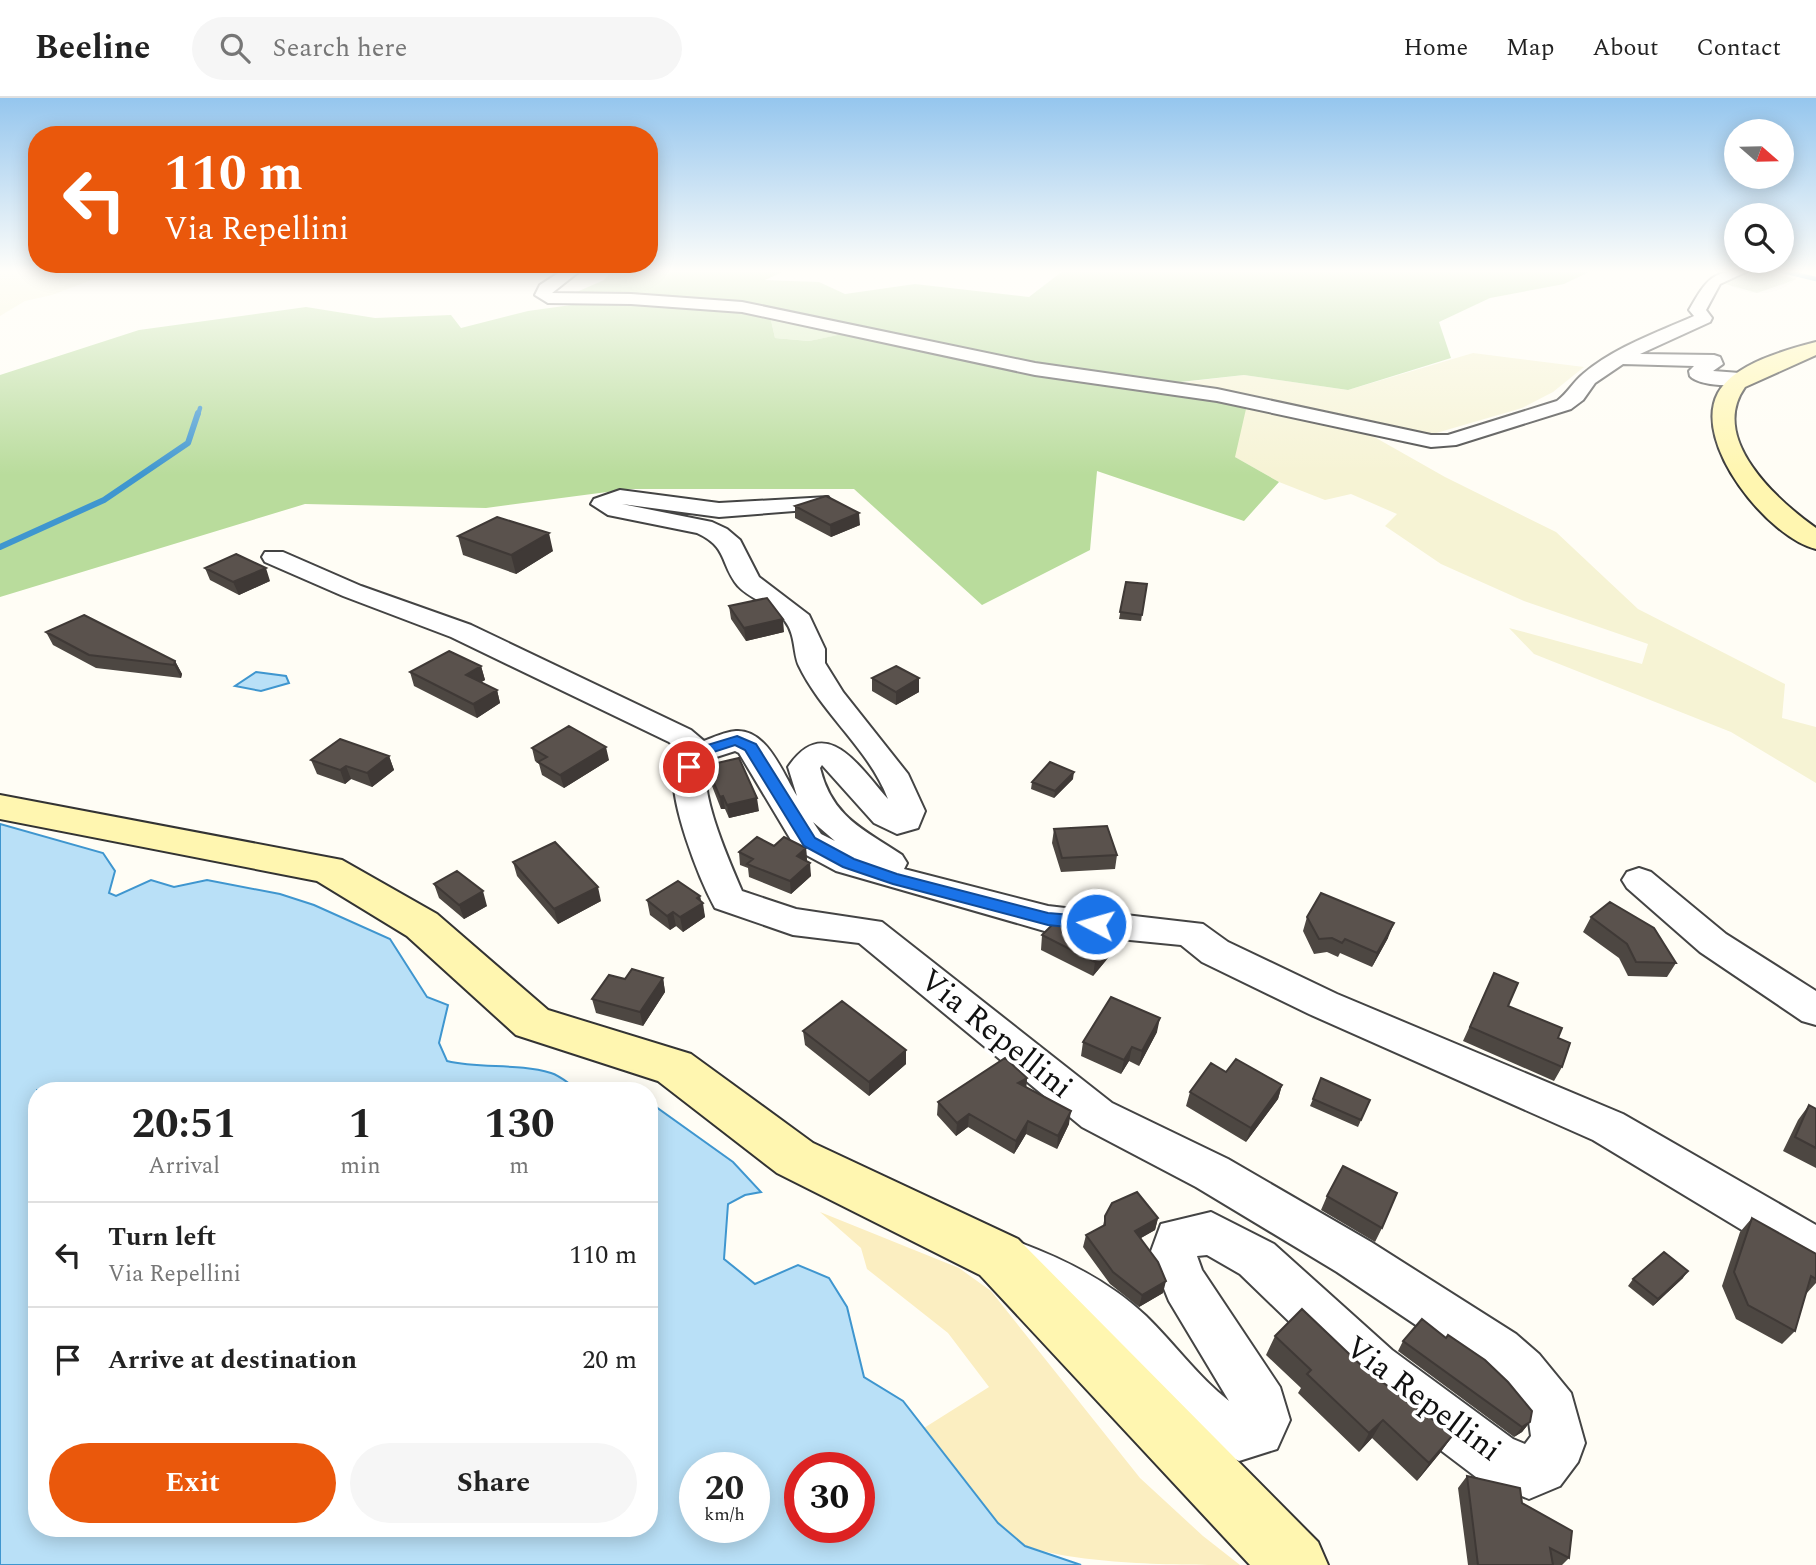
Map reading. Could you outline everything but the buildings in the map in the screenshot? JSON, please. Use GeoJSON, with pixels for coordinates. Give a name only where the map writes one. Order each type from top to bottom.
{"type":"FeatureCollection","features":[{"type":"Feature","properties":{"kind":"main road"},"geometry":{"type":"LineString","coordinates":[[1816,348],[1740,379],[1725,397],[1724,415],[1728,439],[1745,477],[1764,499],[1816,541]]}},
{"type":"Feature","properties":{"kind":"main road"},"geometry":{"type":"LineString","coordinates":[[0,807],[328,870],[422,925],[532,1023],[674,1067],[795,1158],[999,1257],[1295,1565]]}},
{"type":"Feature","properties":{"kind":"street"},"geometry":{"type":"LineString","coordinates":[[890,338],[1035,369],[1217,395],[1439,442],[1564,405],[1576,396],[1588,379],[1620,359],[1662,338]]}},
{"type":"Feature","properties":{"kind":"street"},"geometry":{"type":"LineString","coordinates":[[1620,359],[1714,360],[1714,364],[1698,371],[1699,376],[1740,379]]}},
{"type":"Feature","properties":{"kind":"street"},"geometry":{"type":"LineString","coordinates":[[820,502],[719,510],[620,498],[602,504],[616,510],[664,517],[719,534],[736,553],[748,581],[764,595],[796,615],[811,649],[811,663],[831,696],[897,781],[909,811],[906,820],[897,823],[885,816],[859,789],[836,758],[823,752],[813,757],[804,767],[811,797],[816,807],[855,840],[894,866],[893,878]]}},
{"type":"Feature","properties":{"kind":"street"},"geometry":{"type":"LineString","coordinates":[[274,558],[502,649],[680,736],[699,752],[737,740],[751,747],[809,842],[848,863],[893,878],[1048,919],[1190,933],[1215,952],[1323,1004],[1608,1127],[1816,1250]]}},
{"type":"Feature","properties":{"kind":"street","name":"Via Repellini"},"geometry":{"type":"LineString","coordinates":[[699,752],[689,767],[692,786],[706,847],[728,899],[793,922],[869,931],[1097,1115],[1212,1173],[1354,1256],[1498,1351],[1521,1372],[1553,1411],[1559,1443],[1541,1467],[1529,1472],[1495,1458],[1374,1368],[1257,1259],[1211,1233],[1177,1239],[1173,1254],[1179,1269],[1202,1312],[1262,1405],[1264,1420],[1259,1431],[1234,1433],[1207,1416],[1114,1320],[1049,1275],[999,1257]]}},
{"type":"Feature","properties":{"kind":"street"},"geometry":{"type":"LineString","coordinates":[[1639,880],[1677,909],[1713,943],[1816,1010]]}},
{"type":"Feature","properties":{"kind":"shaded area"},"geometry":{"type":"Polygon","coordinates":[[[1473,353],[1584,367],[1553,392],[1522,408],[1426,436],[1362,430],[1445,477],[1556,532],[1638,609],[1785,684],[1782,718],[1816,727],[1816,783],[1731,732],[1534,654],[1509,628],[1642,664],[1648,644],[1524,601],[1441,564],[1385,526],[1397,514],[1351,494],[1325,500],[1279,482],[1235,457],[1169,384],[1244,375],[1348,390],[1473,353]]]}},
{"type":"Feature","properties":{"kind":"green space"},"geometry":{"type":"Polygon","coordinates":[[[113,338],[780,338],[809,341],[821,338],[1444,338],[1451,358],[1348,390],[1244,375],[1171,383],[1246,409],[1235,457],[1279,482],[1244,521],[1097,471],[1090,550],[982,605],[854,489],[630,489],[486,508],[305,504],[0,597],[0,375],[113,338]]]}},
{"type":"Feature","properties":{"kind":"green space"},"geometry":{"type":"Polygon","coordinates":[[[780,338],[821,338],[809,341],[780,338]]]}},
{"type":"Feature","properties":{"kind":"sand"},"geometry":{"type":"Polygon","coordinates":[[[820,1212],[959,1268],[991,1291],[1140,1478],[1203,1536],[1240,1565],[1189,1565],[1071,1557],[1024,1545],[1011,1535],[984,1507],[924,1428],[989,1387],[948,1333],[867,1269],[861,1248],[820,1212]]]}},
{"type":"Feature","properties":{"kind":"water"},"geometry":{"type":"Polygon","coordinates":[[[256,672],[286,676],[289,683],[261,691],[235,686],[256,672]]]}},
{"type":"Feature","properties":{"kind":"water"},"geometry":{"type":"Polygon","coordinates":[[[0,824],[103,853],[115,871],[109,893],[116,896],[151,880],[174,887],[207,880],[280,894],[314,905],[390,939],[427,997],[448,1005],[439,1043],[447,1061],[538,1070],[555,1074],[567,1082],[28,1082],[28,1537],[658,1537],[658,1108],[733,1162],[761,1192],[745,1195],[728,1204],[724,1259],[755,1284],[798,1265],[829,1278],[847,1307],[864,1377],[903,1401],[998,1523],[1025,1546],[1081,1565],[0,1565],[0,824]]]}},
{"type":"Feature","properties":{"kind":"waterway"},"geometry":{"type":"LineString","coordinates":[[198,415],[200,408]]}},
{"type":"Feature","properties":{"kind":"waterway"},"geometry":{"type":"LineString","coordinates":[[0,547],[104,500],[188,443],[198,413]]}},
{"type":"Feature","properties":{"kind":"route"},"geometry":{"type":"LineString","coordinates":[[689,767],[699,752],[737,740],[751,747],[809,842],[848,863],[893,878],[1048,919],[1096,924]]}}]}
